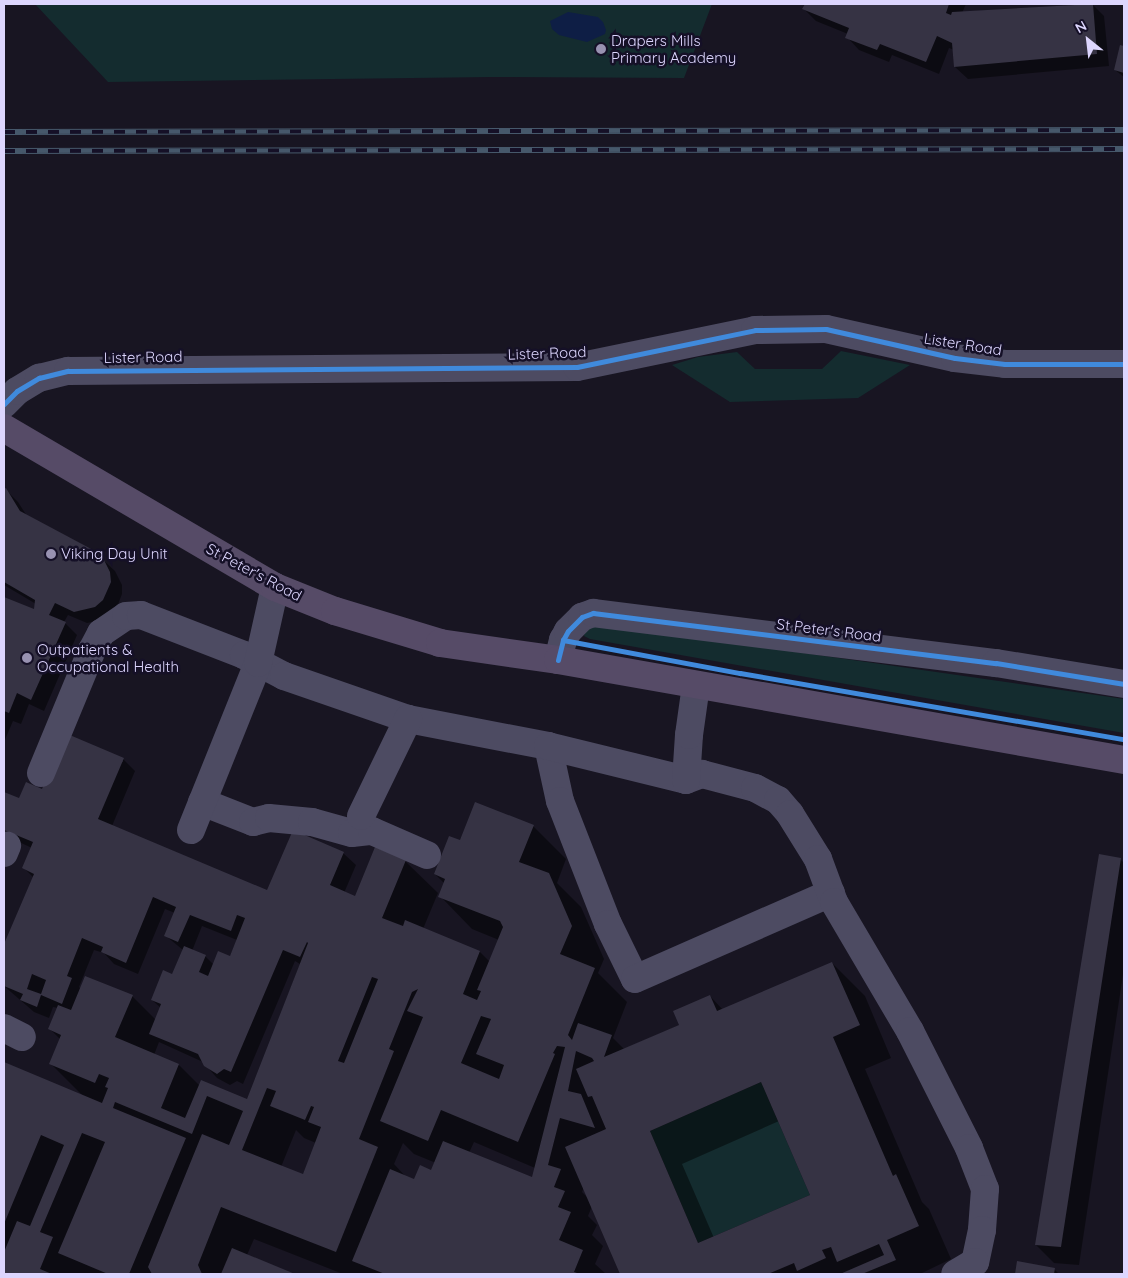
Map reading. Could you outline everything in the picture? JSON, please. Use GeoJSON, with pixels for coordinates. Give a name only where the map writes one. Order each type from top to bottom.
{"type":"FeatureCollection","features":[{"type":"Feature","properties":{"kind":"main road","name":"St Peter's Road"},"geometry":{"type":"LineString","coordinates":[[4,428],[275,587],[335,611],[440,643],[558,660],[1124,760]]}},
{"type":"Feature","properties":{"kind":"street","name":"Lister Road"},"geometry":{"type":"LineString","coordinates":[[4,404],[17,391],[39,378],[68,371],[577,367],[755,330],[826,329],[955,358],[1005,364],[1124,364]]}},
{"type":"Feature","properties":{"kind":"street"},"geometry":{"type":"LineString","coordinates":[[190,830],[258,662],[275,587]]}},
{"type":"Feature","properties":{"kind":"street","name":"St Peter's Road"},"geometry":{"type":"LineString","coordinates":[[558,660],[563,640],[568,631],[582,617],[592,613],[996,663],[1124,684]]}},
{"type":"Feature","properties":{"kind":"street"},"geometry":{"type":"LineString","coordinates":[[41,773],[92,650],[101,633],[126,616],[141,615],[225,647],[284,676],[408,719],[548,746],[686,780],[702,774],[755,788],[778,800],[796,840],[818,859],[831,893],[910,1031],[968,1148],[985,1189],[982,1230],[975,1262],[955,1274]]}},
{"type":"Feature","properties":{"kind":"street"},"geometry":{"type":"LineString","coordinates":[[686,780],[689,735],[696,685]]}},
{"type":"Feature","properties":{"kind":"street"},"geometry":{"type":"LineString","coordinates":[[361,816],[408,719]]}},
{"type":"Feature","properties":{"kind":"street"},"geometry":{"type":"LineString","coordinates":[[548,746],[560,801],[608,924],[635,979],[831,893]]}},
{"type":"Feature","properties":{"kind":"street"},"geometry":{"type":"LineString","coordinates":[[202,802],[253,822],[269,818],[312,822],[352,833],[372,831],[427,855]]}},
{"type":"Feature","properties":{"kind":"green space"},"geometry":{"type":"Polygon","coordinates":[[[35,4],[712,4],[684,78],[491,77],[108,82],[35,4]]]}},
{"type":"Feature","properties":{"kind":"green space"},"geometry":{"type":"Polygon","coordinates":[[[841,351],[910,365],[858,398],[730,402],[672,365],[698,357],[737,352],[755,369],[822,369],[841,351]]]}},
{"type":"Feature","properties":{"kind":"green space"},"geometry":{"type":"Polygon","coordinates":[[[610,625],[1124,699],[1124,733],[590,639],[584,636],[585,632],[592,627],[610,625]]]}},
{"type":"Feature","properties":{"kind":"green space"},"geometry":{"type":"Polygon","coordinates":[[[761,1082],[810,1195],[698,1243],[650,1131],[761,1082]]]}},
{"type":"Feature","properties":{"kind":"water"},"geometry":{"type":"Polygon","coordinates":[[[568,12],[598,17],[603,22],[606,30],[605,34],[587,42],[559,35],[552,29],[550,21],[568,12]]]}},
{"type":"Feature","properties":{"kind":"building"},"geometry":{"type":"Polygon","coordinates":[[[805,4],[949,4],[946,13],[951,15],[952,12],[1093,4],[1097,54],[954,67],[952,43],[937,36],[926,62],[880,44],[877,50],[845,38],[849,28],[802,9],[805,4]]]}},
{"type":"Feature","properties":{"kind":"building"},"geometry":{"type":"Polygon","coordinates":[[[1120,45],[1124,46],[1124,73],[1114,70],[1120,45]]]}},
{"type":"Feature","properties":{"kind":"building","name":"Viking Day Unit"},"geometry":{"type":"Polygon","coordinates":[[[6,488],[20,511],[95,551],[103,558],[110,572],[111,582],[103,600],[95,607],[74,612],[55,603],[49,615],[66,622],[31,700],[17,693],[9,713],[4,711],[4,597],[34,609],[35,600],[4,582],[4,489],[6,488]]]}},
{"type":"Feature","properties":{"kind":"building"},"geometry":{"type":"Polygon","coordinates":[[[65,733],[124,758],[98,819],[267,890],[293,830],[344,852],[330,885],[355,896],[375,847],[406,860],[382,918],[403,926],[405,920],[480,951],[463,994],[477,1000],[481,991],[477,990],[503,927],[500,921],[438,897],[445,879],[434,874],[449,836],[460,840],[475,802],[534,825],[519,862],[549,873],[572,926],[560,954],[595,968],[568,1035],[572,1040],[578,1023],[612,1035],[604,1057],[679,1025],[673,1011],[710,995],[717,1011],[832,962],[860,1025],[833,1037],[893,1176],[896,1174],[919,1226],[887,1240],[896,1260],[862,1274],[840,1274],[884,1255],[879,1244],[837,1262],[831,1247],[822,1250],[826,1258],[797,1271],[794,1263],[768,1274],[620,1274],[565,1147],[606,1129],[592,1096],[588,1097],[576,1069],[594,1061],[592,1058],[576,1051],[568,1091],[581,1094],[595,1128],[560,1118],[548,1165],[561,1169],[554,1187],[565,1191],[558,1207],[571,1212],[559,1240],[583,1250],[574,1272],[580,1274],[385,1274],[352,1261],[390,1169],[414,1179],[420,1165],[431,1170],[443,1141],[532,1177],[565,1047],[557,1046],[553,1053],[555,1054],[518,1142],[441,1110],[428,1141],[380,1121],[423,1017],[407,1011],[418,989],[412,992],[389,1049],[394,1051],[359,1139],[378,1147],[336,1252],[221,1207],[198,1265],[202,1274],[152,1274],[148,1267],[202,1134],[229,1145],[243,1111],[207,1096],[192,1134],[115,1102],[113,1108],[186,1138],[129,1274],[108,1274],[58,1253],[105,1142],[82,1133],[40,1232],[53,1237],[40,1269],[52,1274],[4,1274],[4,1252],[17,1221],[30,1226],[64,1145],[41,1135],[4,1224],[4,1062],[102,1103],[108,1088],[105,1087],[109,1078],[99,1074],[95,1083],[49,1064],[61,1035],[48,1029],[58,1005],[71,1010],[85,976],[133,995],[115,1037],[179,1064],[161,1108],[185,1118],[201,1080],[247,1099],[308,943],[300,957],[283,950],[231,1072],[224,1069],[217,1074],[204,1066],[198,1054],[149,1034],[161,1004],[151,1000],[163,970],[172,974],[184,946],[206,955],[199,972],[208,976],[218,951],[230,956],[245,918],[237,915],[231,931],[190,915],[178,942],[164,936],[176,907],[153,897],[126,963],[101,952],[103,947],[82,938],[67,976],[72,978],[62,1004],[41,995],[37,1007],[20,1000],[23,994],[4,986],[4,944],[34,874],[22,868],[33,842],[4,830],[4,792],[19,798],[26,782],[42,789],[65,733]],[[32,974],[27,989],[41,994],[46,980],[32,974]],[[372,977],[338,1061],[344,1063],[378,979],[372,977]],[[481,1016],[461,1063],[499,1079],[504,1065],[476,1054],[491,1019],[481,1016]],[[761,1082],[650,1131],[698,1243],[810,1195],[761,1082]],[[267,1088],[242,1150],[303,1174],[321,1127],[308,1122],[314,1107],[311,1106],[305,1120],[270,1106],[276,1091],[267,1088]]]}},
{"type":"Feature","properties":{"kind":"building"},"geometry":{"type":"Polygon","coordinates":[[[1099,854],[1121,858],[1061,1247],[1035,1245],[1099,854]]]}},
{"type":"Feature","properties":{"kind":"building"},"geometry":{"type":"Polygon","coordinates":[[[232,1248],[295,1274],[221,1274],[232,1248]]]}},
{"type":"Feature","properties":{"kind":"building"},"geometry":{"type":"Polygon","coordinates":[[[1017,1261],[1055,1268],[1054,1274],[1015,1274],[1017,1261]]]}},
{"type":"Feature","properties":{"kind":"railway"},"geometry":{"type":"LineString","coordinates":[[4,132],[1124,130]]}},
{"type":"Feature","properties":{"kind":"railway"},"geometry":{"type":"LineString","coordinates":[[4,151],[1124,149]]}},
{"type":"Feature","properties":{"kind":"cycle path"},"geometry":{"type":"LineString","coordinates":[[4,404],[17,391],[39,378],[68,371],[577,367],[755,330],[826,329],[955,358],[1005,364],[1124,364]]}},
{"type":"Feature","properties":{"kind":"cycle path"},"geometry":{"type":"LineString","coordinates":[[558,660],[563,640],[568,631],[582,617],[593,613],[996,663],[1124,684]]}},
{"type":"Feature","properties":{"kind":"cycle path"},"geometry":{"type":"LineString","coordinates":[[563,640],[740,673],[1124,739]]}},
{"type":"Feature","properties":{"kind":"place","name":"Drapers Mills Primary Academy"},"geometry":{"type":"Point","coordinates":[601,49]}},
{"type":"Feature","properties":{"kind":"place","name":"Viking Day Unit"},"geometry":{"type":"Point","coordinates":[51,554]}},
{"type":"Feature","properties":{"kind":"place","name":"Outpatients & Occupational Health"},"geometry":{"type":"Point","coordinates":[27,658]}}]}
